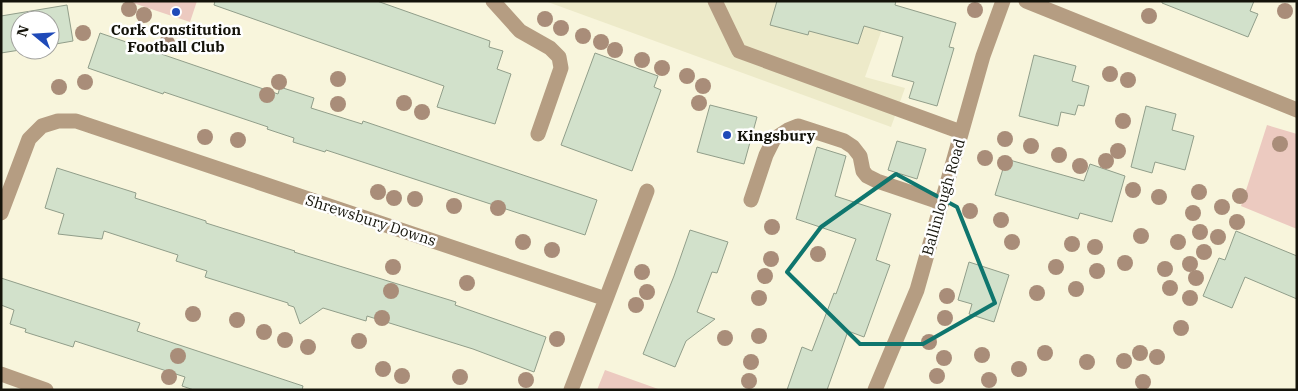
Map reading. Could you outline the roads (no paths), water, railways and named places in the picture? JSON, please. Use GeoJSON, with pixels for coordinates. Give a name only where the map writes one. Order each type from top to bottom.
{"type":"FeatureCollection","features":[{"type":"Feature","properties":{"kind":"street"},"geometry":{"type":"LineString","coordinates":[[493,1],[520,31],[550,48],[559,57],[561,68],[538,134]]}},
{"type":"Feature","properties":{"kind":"street"},"geometry":{"type":"LineString","coordinates":[[715,1],[739,51],[961,132]]}},
{"type":"Feature","properties":{"kind":"street","name":"Ballinlough Road"},"geometry":{"type":"LineString","coordinates":[[876,390],[917,290],[983,56],[1003,1]]}},
{"type":"Feature","properties":{"kind":"street"},"geometry":{"type":"LineString","coordinates":[[1026,1],[1297,110]]}},
{"type":"Feature","properties":{"kind":"street","name":"Shrewsbury Downs"},"geometry":{"type":"LineString","coordinates":[[1,213],[29,139],[42,126],[58,121],[76,121],[606,299]]}},
{"type":"Feature","properties":{"kind":"street"},"geometry":{"type":"LineString","coordinates":[[751,200],[766,155],[774,139],[798,126],[844,141],[853,147],[860,156],[863,170],[867,176],[942,203]]}},
{"type":"Feature","properties":{"kind":"street"},"geometry":{"type":"LineString","coordinates":[[571,390],[647,191]]}},
{"type":"Feature","properties":{"kind":"street"},"geometry":{"type":"LineString","coordinates":[[1,374],[46,390]]}},
{"type":"Feature","properties":{"kind":"place","name":"Cork Constitution Football Club"},"geometry":{"type":"Point","coordinates":[176,12]}},
{"type":"Feature","properties":{"kind":"place","name":"Kingsbury"},"geometry":{"type":"Point","coordinates":[727,135]}}]}
